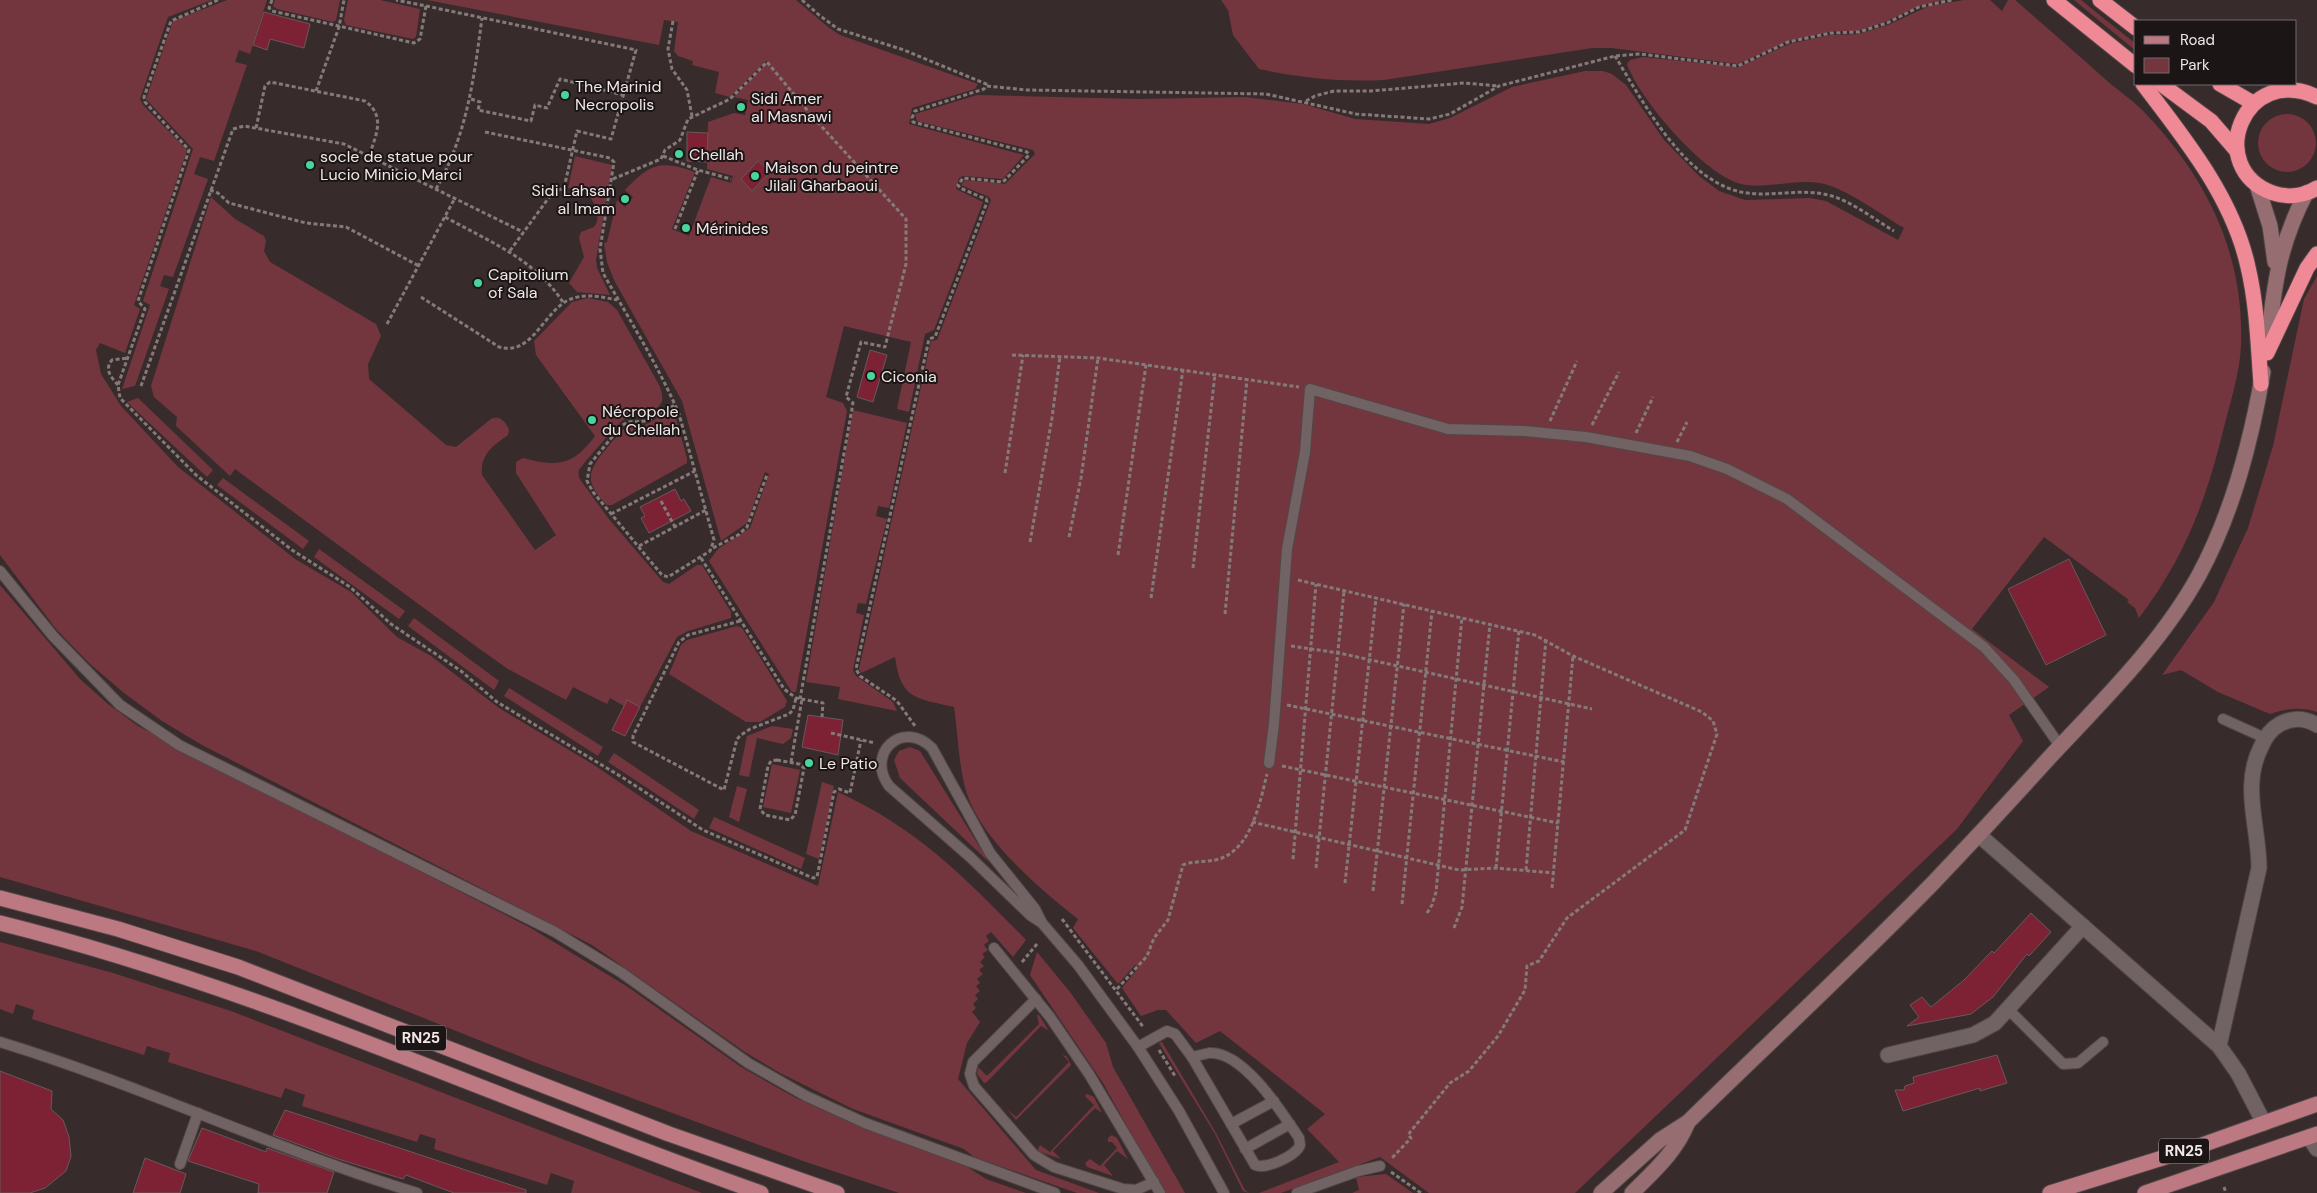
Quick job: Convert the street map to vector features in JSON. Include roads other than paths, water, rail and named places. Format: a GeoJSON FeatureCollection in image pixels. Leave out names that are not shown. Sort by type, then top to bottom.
{"type":"FeatureCollection","features":[{"type":"Feature","properties":{"kind":"highway"},"geometry":{"type":"LineString","coordinates":[[2054,0],[2116,52],[2134,65]]}},
{"type":"Feature","properties":{"kind":"highway"},"geometry":{"type":"LineString","coordinates":[[2100,0],[2134,26]]}},
{"type":"Feature","properties":{"kind":"highway"},"geometry":{"type":"LineString","coordinates":[[2116,52],[2134,74]]}},
{"type":"Feature","properties":{"kind":"highway"},"geometry":{"type":"LineString","coordinates":[[2144,85],[2212,180],[2236,227],[2252,285],[2261,384]]}},
{"type":"Feature","properties":{"kind":"highway"},"geometry":{"type":"LineString","coordinates":[[2162,85],[2211,122],[2237,150]]}},
{"type":"Feature","properties":{"kind":"highway"},"geometry":{"type":"LineString","coordinates":[[2222,85],[2253,103]]}},
{"type":"Feature","properties":{"kind":"highway"},"geometry":{"type":"LineString","coordinates":[[2311,190],[2285,196],[2257,185],[2244,170],[2237,150],[2238,130],[2241,120],[2253,103],[2261,97],[2278,90],[2314,92]]}},
{"type":"Feature","properties":{"kind":"highway"},"geometry":{"type":"LineString","coordinates":[[2266,353],[2303,275],[2317,254]]}},
{"type":"Feature","properties":{"kind":"main road","name":"RN25"},"geometry":{"type":"LineString","coordinates":[[0,898],[118,929],[238,967],[669,1134],[837,1193]]}},
{"type":"Feature","properties":{"kind":"main road","name":"RN25"},"geometry":{"type":"LineString","coordinates":[[0,923],[116,954],[240,994],[761,1193]]}},
{"type":"Feature","properties":{"kind":"main road","name":"RN25"},"geometry":{"type":"LineString","coordinates":[[2050,1193],[2124,1171],[2317,1104]]}},
{"type":"Feature","properties":{"kind":"main road","name":"RN25"},"geometry":{"type":"LineString","coordinates":[[2144,1193],[2314,1140]]}},
{"type":"Feature","properties":{"kind":"street"},"geometry":{"type":"LineString","coordinates":[[2257,185],[2270,226],[2276,271]]}},
{"type":"Feature","properties":{"kind":"street"},"geometry":{"type":"LineString","coordinates":[[1601,1193],[1660,1140],[1688,1122],[1895,921],[1979,835],[2164,630],[2199,575],[2229,508],[2247,447],[2261,384],[2276,271],[2288,232],[2311,190]]}},
{"type":"Feature","properties":{"kind":"street"},"geometry":{"type":"LineString","coordinates":[[2218,1046],[2256,885],[2259,852],[2250,778],[2256,755],[2265,738],[2276,727],[2289,720],[2303,719],[2317,725]]}},
{"type":"Feature","properties":{"kind":"street"},"geometry":{"type":"LineString","coordinates":[[1979,835],[2218,1046],[2238,1073],[2264,1123]]}},
{"type":"Feature","properties":{"kind":"street"},"geometry":{"type":"LineString","coordinates":[[1888,1055],[1973,1036],[1995,1024],[2083,926]]}},
{"type":"Feature","properties":{"kind":"street"},"geometry":{"type":"LineString","coordinates":[[1632,1193],[1677,1146],[1688,1122]]}},
{"type":"Feature","properties":{"kind":"lane"},"geometry":{"type":"LineString","coordinates":[[1269,764],[1276,703],[1287,549],[1306,446],[1310,389],[1448,429],[1544,433],[1586,437],[1672,452],[1714,463],[1780,495],[1972,638],[2005,668],[2060,746]]}},
{"type":"Feature","properties":{"kind":"lane"},"geometry":{"type":"LineString","coordinates":[[0,571],[53,636],[120,705],[179,746],[555,932],[622,973],[748,1063],[806,1096],[865,1123],[1055,1193]]}},
{"type":"Feature","properties":{"kind":"lane"},"geometry":{"type":"LineString","coordinates":[[2223,719],[2265,738]]}},
{"type":"Feature","properties":{"kind":"lane"},"geometry":{"type":"LineString","coordinates":[[1042,923],[1030,915],[957,845],[889,786],[881,771],[883,754],[888,746],[902,737],[918,738],[932,748],[990,853],[1035,909],[1042,923],[1078,965],[1138,1047],[1179,1111],[1224,1193]]}},
{"type":"Feature","properties":{"kind":"lane"},"geometry":{"type":"LineString","coordinates":[[994,948],[1036,999],[1089,1074],[1160,1193]]}},
{"type":"Feature","properties":{"kind":"lane"},"geometry":{"type":"LineString","coordinates":[[1036,999],[973,1062],[970,1074],[974,1086],[1022,1142],[1044,1162],[1123,1190],[1136,1190],[1154,1182]]}},
{"type":"Feature","properties":{"kind":"lane"},"geometry":{"type":"LineString","coordinates":[[2009,1010],[2063,1064],[2078,1063],[2103,1042]]}},
{"type":"Feature","properties":{"kind":"lane"},"geometry":{"type":"LineString","coordinates":[[1138,1047],[1167,1030],[1175,1034],[1192,1058],[1255,1165],[1262,1167],[1297,1151],[1300,1142],[1290,1124],[1274,1101],[1250,1075],[1222,1054],[1210,1053],[1192,1058]]}},
{"type":"Feature","properties":{"kind":"lane"},"geometry":{"type":"LineString","coordinates":[[0,1042],[198,1113],[362,1176],[417,1193]]}},
{"type":"Feature","properties":{"kind":"lane"},"geometry":{"type":"LineString","coordinates":[[1231,1124],[1274,1101]]}},
{"type":"Feature","properties":{"kind":"lane"},"geometry":{"type":"LineString","coordinates":[[180,1164],[198,1113]]}},
{"type":"Feature","properties":{"kind":"lane"},"geometry":{"type":"LineString","coordinates":[[1245,1149],[1290,1124]]}},
{"type":"Feature","properties":{"kind":"lane"},"geometry":{"type":"LineString","coordinates":[[1297,1193],[1358,1171],[1381,1166]]}},
{"type":"Feature","properties":{"kind":"place","name":"The Marinid Necropolis"},"geometry":{"type":"Point","coordinates":[565,95]}},
{"type":"Feature","properties":{"kind":"place","name":"Sidi Amer al Masnawi"},"geometry":{"type":"Point","coordinates":[741,107]}},
{"type":"Feature","properties":{"kind":"place","name":"Chellah"},"geometry":{"type":"Point","coordinates":[679,154]}},
{"type":"Feature","properties":{"kind":"place","name":"socle de statue pour Lucio Minicio Marci"},"geometry":{"type":"Point","coordinates":[310,165]}},
{"type":"Feature","properties":{"kind":"place","name":"Maison du peintre Jilali Gharbaoui"},"geometry":{"type":"Point","coordinates":[755,176]}},
{"type":"Feature","properties":{"kind":"place","name":"Sidi Lahsan al Imam"},"geometry":{"type":"Point","coordinates":[625,199]}},
{"type":"Feature","properties":{"kind":"place","name":"Mérinides"},"geometry":{"type":"Point","coordinates":[686,228]}},
{"type":"Feature","properties":{"kind":"place","name":"Capitolium of Sala"},"geometry":{"type":"Point","coordinates":[478,283]}},
{"type":"Feature","properties":{"kind":"place","name":"Ciconia"},"geometry":{"type":"Point","coordinates":[871,376]}},
{"type":"Feature","properties":{"kind":"place","name":"Nécropole du Chellah"},"geometry":{"type":"Point","coordinates":[592,420]}},
{"type":"Feature","properties":{"kind":"place","name":"Le Patio"},"geometry":{"type":"Point","coordinates":[809,763]}}]}
